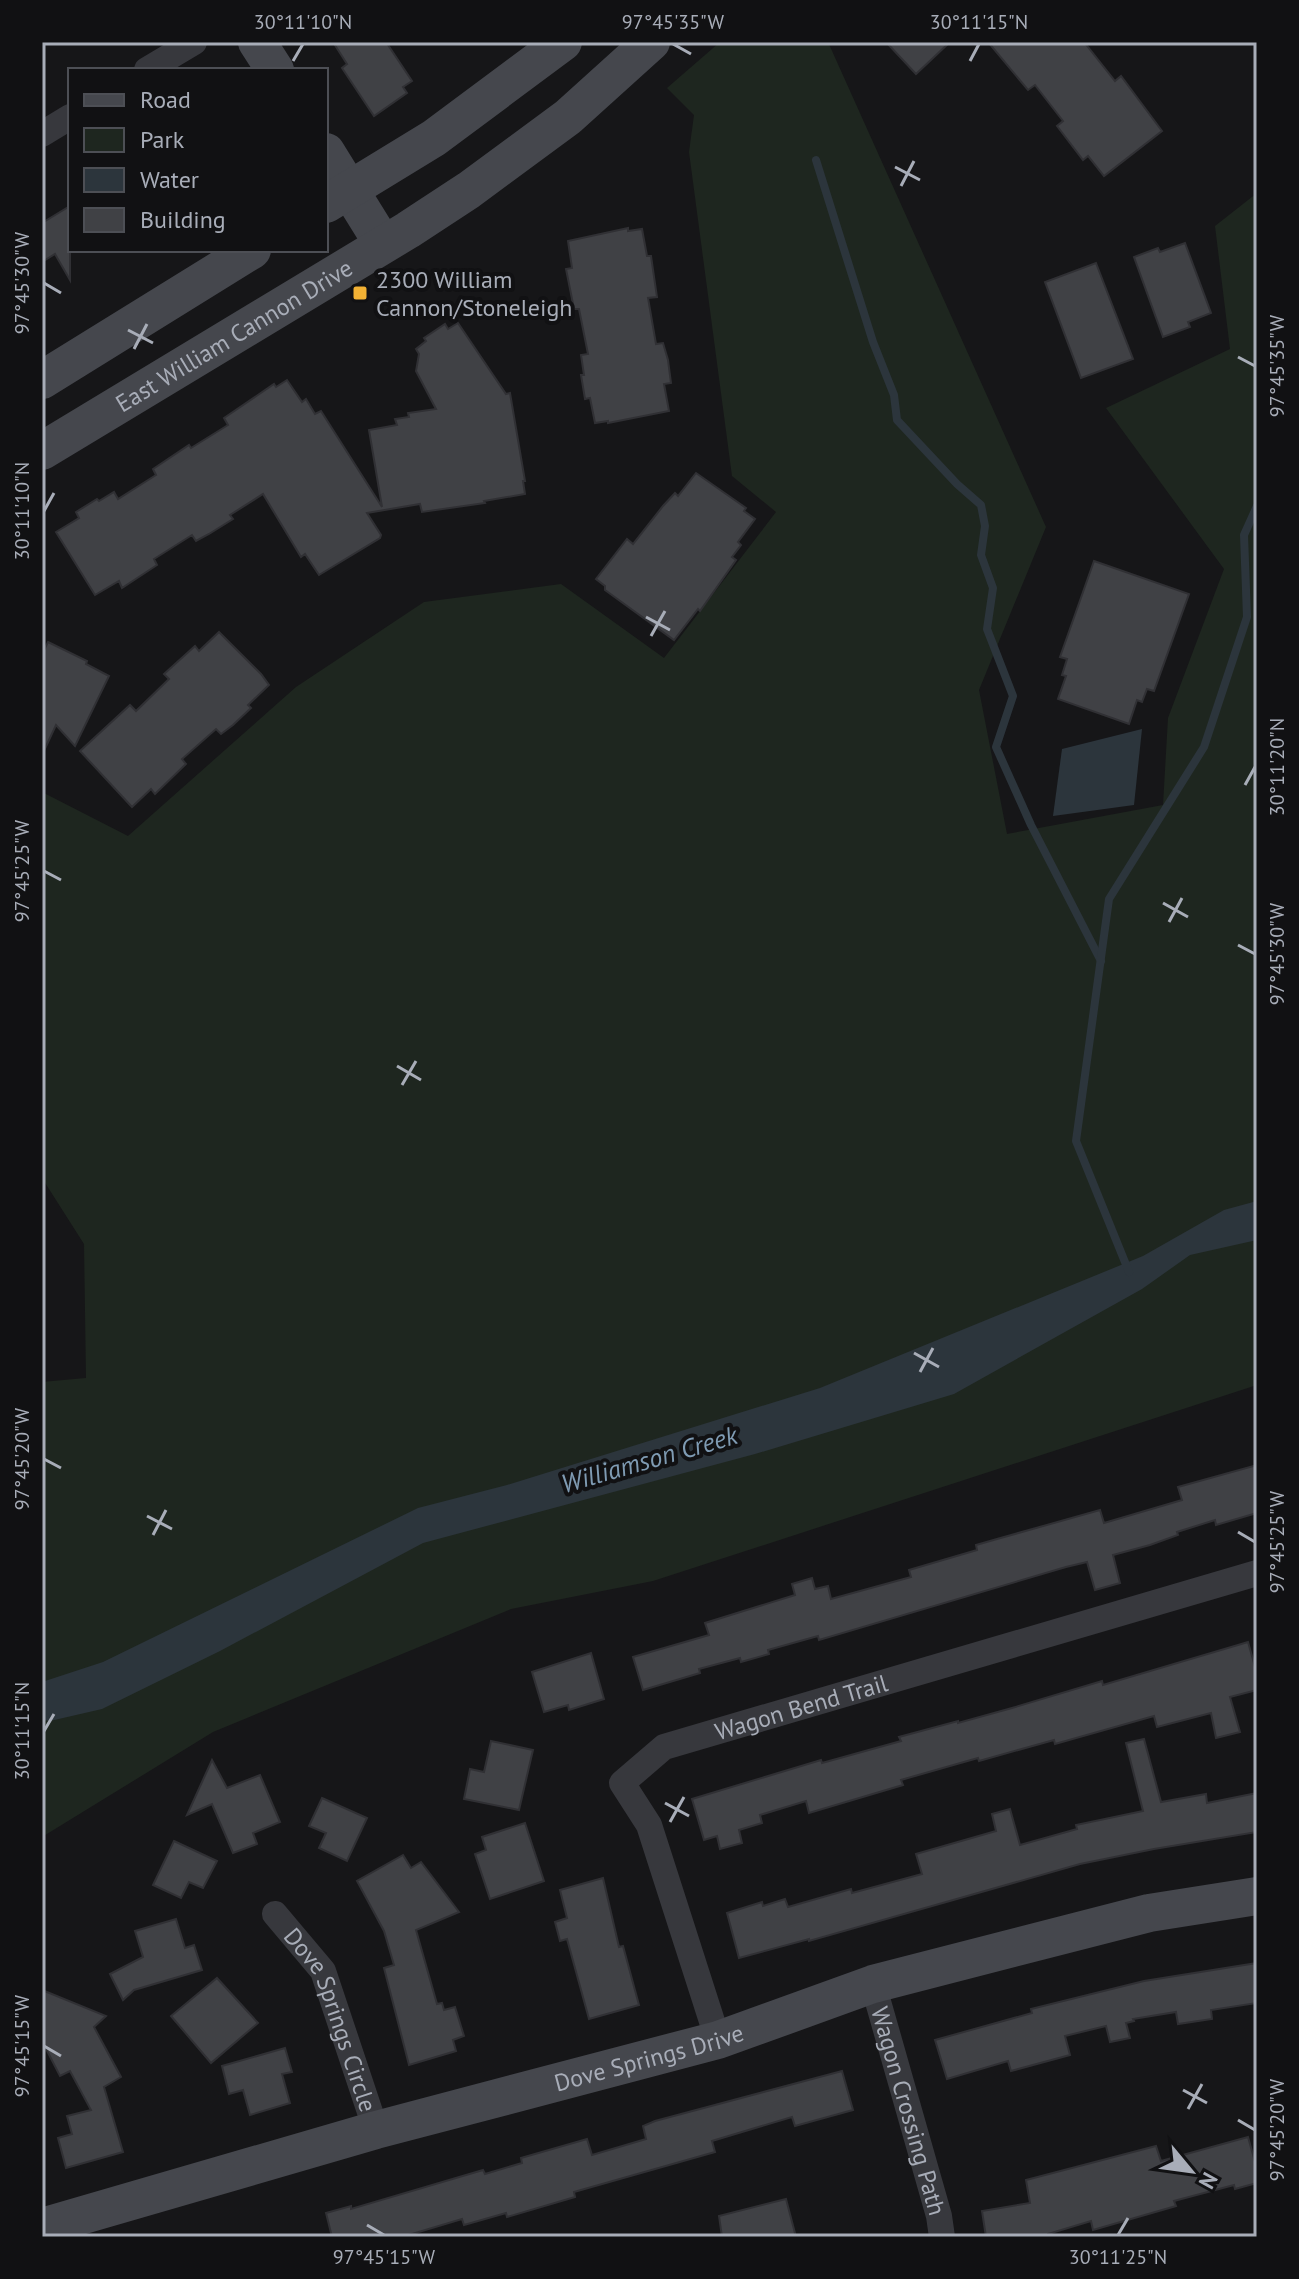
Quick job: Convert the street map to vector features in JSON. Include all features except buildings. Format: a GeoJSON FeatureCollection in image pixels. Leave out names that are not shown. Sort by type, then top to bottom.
{"type":"FeatureCollection","features":[{"type":"Feature","properties":{"kind":"street"},"geometry":{"type":"LineString","coordinates":[[150,68],[194,42]]}},
{"type":"Feature","properties":{"kind":"street"},"geometry":{"type":"LineString","coordinates":[[257,42],[274,68]]}},
{"type":"Feature","properties":{"kind":"street"},"geometry":{"type":"LineString","coordinates":[[338,197],[434,138],[563,42]]}},
{"type":"Feature","properties":{"kind":"street","name":"East William Cannon Drive"},"geometry":{"type":"LineString","coordinates":[[42,451],[469,190],[568,117],[651,42]]}},
{"type":"Feature","properties":{"kind":"street"},"geometry":{"type":"LineString","coordinates":[[42,134],[68,118]]}},
{"type":"Feature","properties":{"kind":"street"},"geometry":{"type":"LineString","coordinates":[[328,160],[338,197],[383,244]]}},
{"type":"Feature","properties":{"kind":"street"},"geometry":{"type":"LineString","coordinates":[[42,380],[249,252]]}},
{"type":"Feature","properties":{"kind":"street","name":"Wagon Bend Trail"},"geometry":{"type":"LineString","coordinates":[[718,2040],[649,1825],[622,1783],[664,1747],[1257,1573]]}},
{"type":"Feature","properties":{"kind":"street","name":"Dove Springs Drive"},"geometry":{"type":"LineString","coordinates":[[42,2227],[376,2130],[718,2040],[873,1984],[1149,1913],[1257,1896]]}},
{"type":"Feature","properties":{"kind":"street","name":"Dove Springs Circle"},"geometry":{"type":"LineString","coordinates":[[275,1914],[323,1971],[376,2130]]}},
{"type":"Feature","properties":{"kind":"street","name":"Wagon Crossing Path"},"geometry":{"type":"LineString","coordinates":[[873,1984],[939,2216],[942,2237]]}},
{"type":"Feature","properties":{"kind":"green space"},"geometry":{"type":"Polygon","coordinates":[[[720,42],[828,42],[1046,527],[979,690],[1007,834],[1163,805],[1168,718],[1224,569],[1106,408],[1230,349],[1215,226],[1257,193],[1257,1385],[653,1581],[511,1609],[213,1732],[42,1837],[42,1382],[86,1378],[84,1244],[42,1178],[42,792],[128,836],[296,687],[424,602],[561,584],[664,658],[776,512],[732,476],[689,152],[694,115],[667,88],[720,42]]]}},
{"type":"Feature","properties":{"kind":"water"},"geometry":{"type":"Polygon","coordinates":[[[1142,729],[1134,805],[1053,816],[1062,749],[1142,729]]]}},
{"type":"Feature","properties":{"kind":"water","name":"Williamson Creek"},"geometry":{"type":"Polygon","coordinates":[[[1257,1201],[1257,1240],[1190,1255],[1142,1289],[954,1394],[755,1454],[423,1543],[220,1651],[102,1709],[50,1721],[42,1720],[42,1682],[103,1662],[418,1508],[507,1485],[820,1388],[1143,1256],[1224,1210],[1257,1201]]]}},
{"type":"Feature","properties":{"kind":"waterway"},"geometry":{"type":"LineString","coordinates":[[816,160],[873,342],[894,395],[897,420],[981,505],[985,526],[981,555],[993,588],[987,629],[1013,696],[996,747],[1031,825],[1101,961]]}},
{"type":"Feature","properties":{"kind":"waterway"},"geometry":{"type":"LineString","coordinates":[[1129,1272],[1076,1141],[1109,899],[1204,747],[1247,617],[1244,535],[1257,506]]}},
{"type":"Feature","properties":{"kind":"place","name":"2300 William Cannon/Stoneleigh"},"geometry":{"type":"Point","coordinates":[360,293]}}]}
